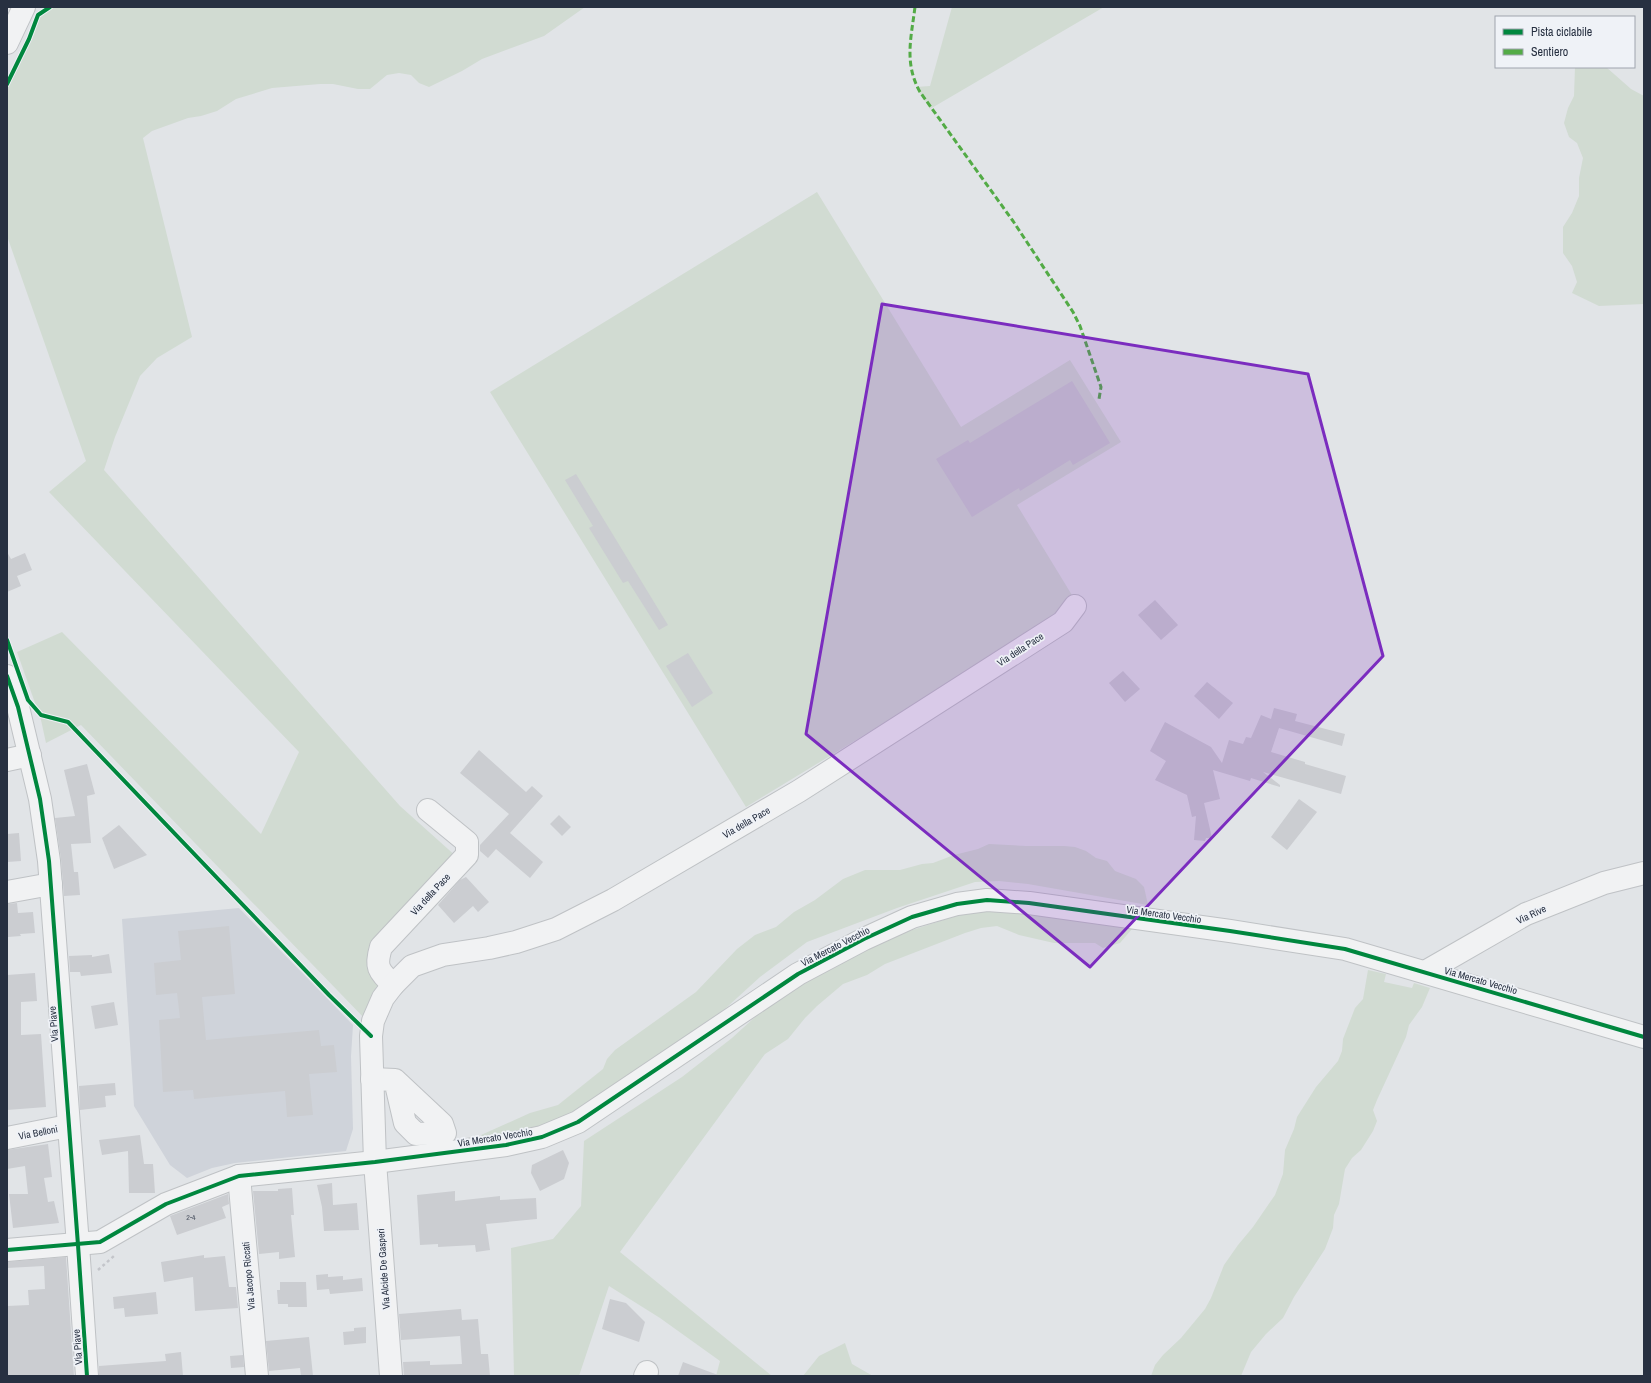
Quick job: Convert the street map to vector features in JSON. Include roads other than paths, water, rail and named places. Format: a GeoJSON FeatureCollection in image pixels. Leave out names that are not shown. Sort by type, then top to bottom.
{"type":"FeatureCollection","features":[{"type":"Feature","properties":{"kind":"street"},"geometry":{"type":"LineString","coordinates":[[7,42],[24,7]]}},
{"type":"Feature","properties":{"kind":"street","name":"Via della Pace"},"geometry":{"type":"LineString","coordinates":[[375,1162],[371,1036],[373,1021],[383,998],[393,985],[412,966],[443,955],[516,942],[556,929],[614,900],[799,791],[1063,622],[1075,606]]}},
{"type":"Feature","properties":{"kind":"street","name":"Via Piave"},"geometry":{"type":"LineString","coordinates":[[7,676],[18,707],[40,799],[51,884],[87,1376]]}},
{"type":"Feature","properties":{"kind":"street"},"geometry":{"type":"LineString","coordinates":[[7,760],[30,754]]}},
{"type":"Feature","properties":{"kind":"street","name":"Via della Pace"},"geometry":{"type":"LineString","coordinates":[[393,985],[381,974],[377,960],[381,947],[467,855],[467,842],[428,810]]}},
{"type":"Feature","properties":{"kind":"street","name":"Via Rive"},"geometry":{"type":"LineString","coordinates":[[1425,972],[1526,914],[1604,883],[1644,873]]}},
{"type":"Feature","properties":{"kind":"street"},"geometry":{"type":"LineString","coordinates":[[7,892],[51,884]]}},
{"type":"Feature","properties":{"kind":"street","name":"Via Mercato Vecchio"},"geometry":{"type":"LineString","coordinates":[[7,1250],[100,1242],[166,1204],[239,1176],[375,1162],[506,1145],[542,1138],[578,1122],[798,974],[864,939],[912,917],[957,904],[987,900],[1029,903],[1230,931],[1345,949],[1644,1036]]}},
{"type":"Feature","properties":{"kind":"street"},"geometry":{"type":"LineString","coordinates":[[372,1079],[395,1080]]}},
{"type":"Feature","properties":{"kind":"street","name":"Via Belloni"},"geometry":{"type":"LineString","coordinates":[[7,1138],[68,1126]]}},
{"type":"Feature","properties":{"kind":"street","name":"Via Alcide De Gasperi"},"geometry":{"type":"LineString","coordinates":[[375,1162],[391,1376]]}},
{"type":"Feature","properties":{"kind":"street","name":"Via Jacopo Riccati"},"geometry":{"type":"LineString","coordinates":[[239,1176],[257,1376]]}}]}
